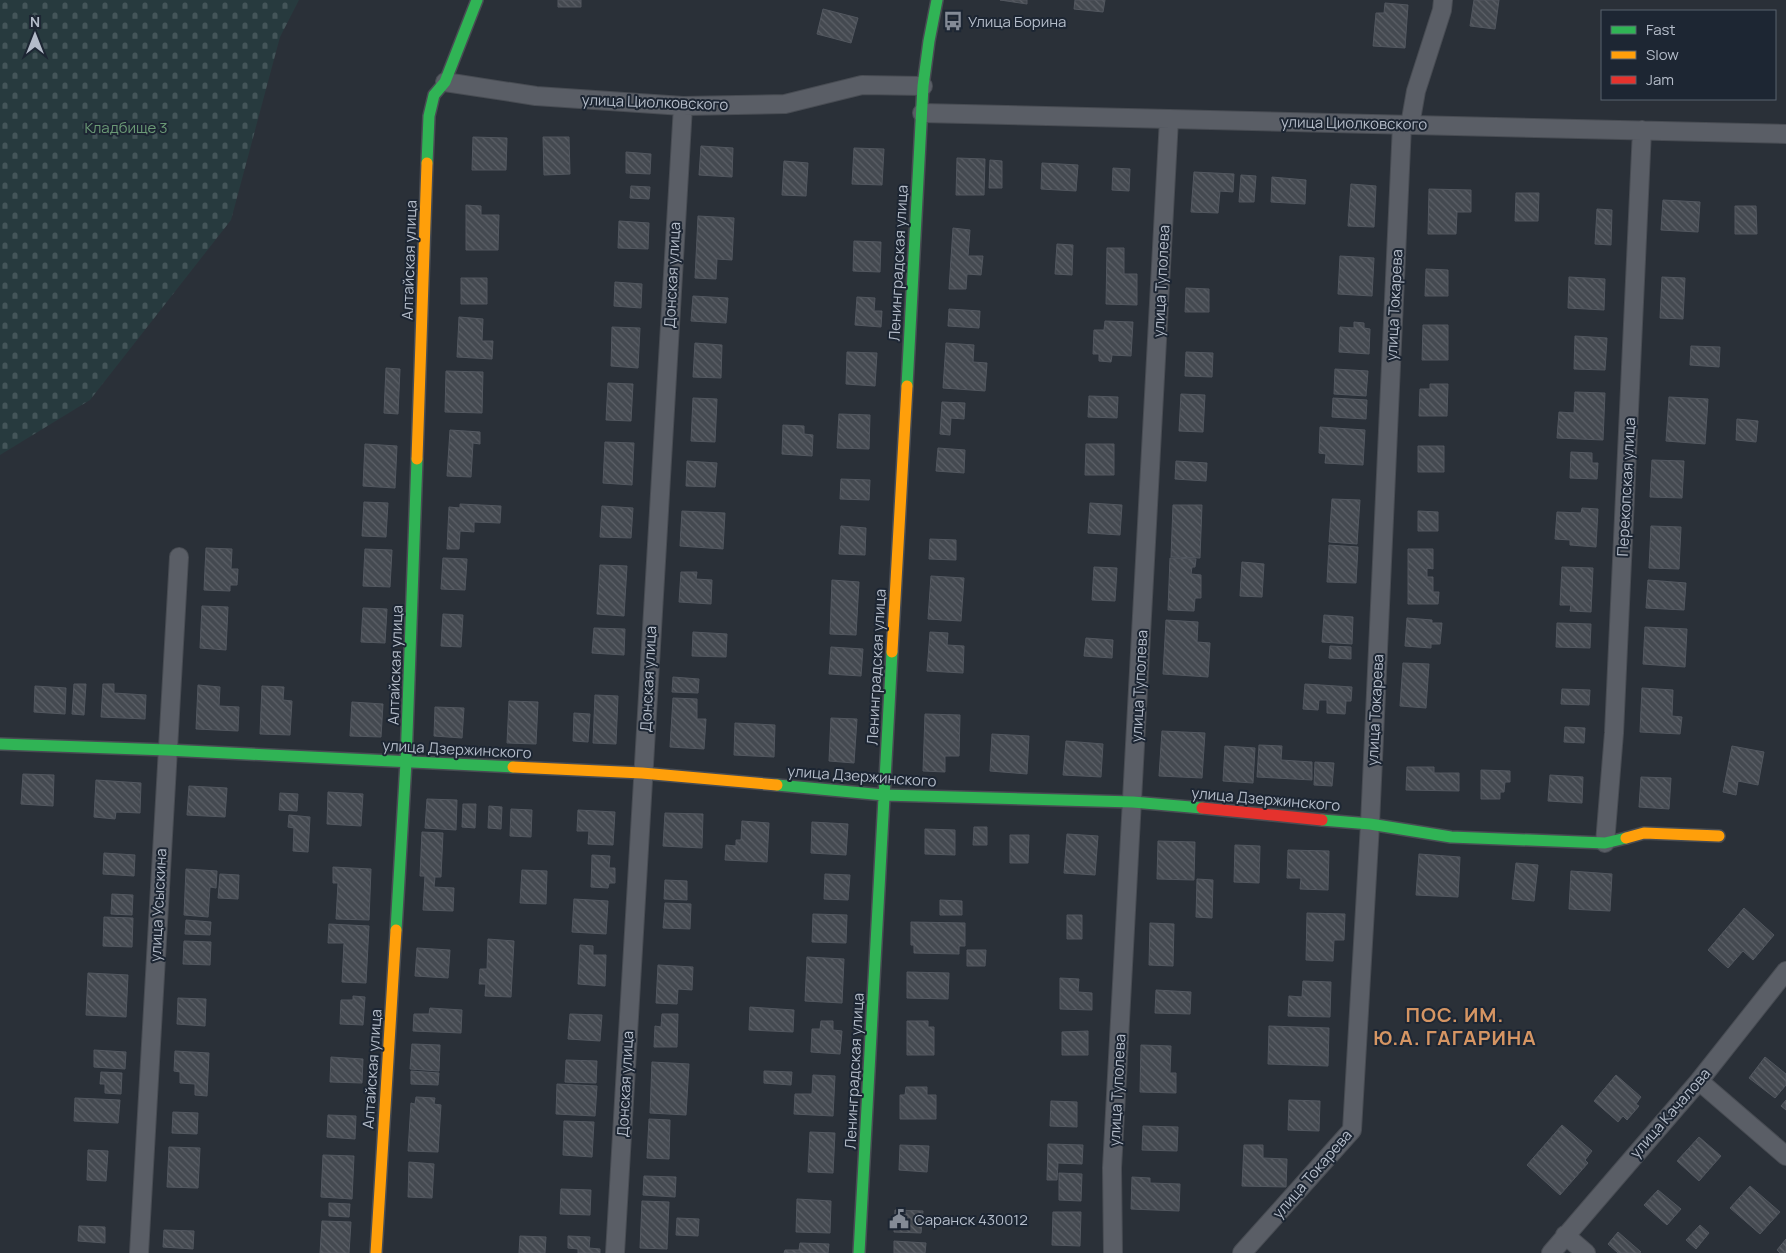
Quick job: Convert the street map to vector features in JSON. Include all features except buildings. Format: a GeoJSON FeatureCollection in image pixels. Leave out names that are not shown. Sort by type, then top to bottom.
{"type":"FeatureCollection","features":[{"type":"Feature","properties":{"kind":"street","name":"Алтайская улица"},"geometry":{"type":"LineString","coordinates":[[376,1253],[406,762],[429,116],[434,95],[445,82],[477,0]]}},
{"type":"Feature","properties":{"kind":"street"},"geometry":{"type":"LineString","coordinates":[[922,113],[923,86],[937,0]]}},
{"type":"Feature","properties":{"kind":"street","name":"улица Токарева"},"geometry":{"type":"LineString","coordinates":[[1242,1253],[1352,1130],[1370,824],[1406,125],[1442,10],[1443,0]]}},
{"type":"Feature","properties":{"kind":"street","name":"улица Циолковского"},"geometry":{"type":"LineString","coordinates":[[445,82],[536,96],[683,106],[786,104],[862,85],[901,84],[923,86]]}},
{"type":"Feature","properties":{"kind":"street","name":"Донская улица"},"geometry":{"type":"LineString","coordinates":[[615,1253],[683,106]]}},
{"type":"Feature","properties":{"kind":"street","name":"улица Циолковского"},"geometry":{"type":"LineString","coordinates":[[922,113],[1786,134]]}},
{"type":"Feature","properties":{"kind":"street","name":"Ленинградская улица"},"geometry":{"type":"LineString","coordinates":[[859,1253],[922,113]]}},
{"type":"Feature","properties":{"kind":"street","name":"улица Туполева"},"geometry":{"type":"LineString","coordinates":[[1113,1253],[1112,1168],[1170,119]]}},
{"type":"Feature","properties":{"kind":"street","name":"Перекопская улица"},"geometry":{"type":"LineString","coordinates":[[1605,843],[1614,733],[1642,130]]}},
{"type":"Feature","properties":{"kind":"street","name":"улица Усыскина"},"geometry":{"type":"LineString","coordinates":[[139,1253],[179,557]]}},
{"type":"Feature","properties":{"kind":"street","name":"улица Дзержинского"},"geometry":{"type":"LineString","coordinates":[[0,744],[167,750],[642,773],[884,795],[1133,802],[1370,824],[1450,837],[1605,843],[1644,833],[1719,836]]}},
{"type":"Feature","properties":{"kind":"street","name":"улица Качалова"},"geometry":{"type":"LineString","coordinates":[[1551,1253],[1699,1081],[1786,971]]}},
{"type":"Feature","properties":{"kind":"street"},"geometry":{"type":"LineString","coordinates":[[1699,1081],[1786,1156]]}},
{"type":"Feature","properties":{"kind":"street"},"geometry":{"type":"LineString","coordinates":[[1565,1235],[1586,1253]]}},
{"type":"Feature","properties":{"kind":"green space","name":"Кладбище 3"},"geometry":{"type":"Polygon","coordinates":[[[0,0],[299,0],[280,37],[231,220],[90,400],[0,455],[0,0]]]}},
{"type":"Feature","properties":{"kind":"traffic: fast"},"geometry":{"type":"LineString","coordinates":[[427,163],[429,116],[434,95],[445,82],[477,0]]}},
{"type":"Feature","properties":{"kind":"traffic: fast"},"geometry":{"type":"LineString","coordinates":[[907,386],[923,86],[937,0]]}},
{"type":"Feature","properties":{"kind":"traffic: fast"},"geometry":{"type":"LineString","coordinates":[[396,930],[406,762],[417,459]]}},
{"type":"Feature","properties":{"kind":"traffic: fast"},"geometry":{"type":"LineString","coordinates":[[859,1253],[892,652]]}},
{"type":"Feature","properties":{"kind":"traffic: fast"},"geometry":{"type":"LineString","coordinates":[[0,744],[513,767]]}},
{"type":"Feature","properties":{"kind":"traffic: fast"},"geometry":{"type":"LineString","coordinates":[[777,785],[884,795],[1133,802],[1202,808]]}},
{"type":"Feature","properties":{"kind":"traffic: fast"},"geometry":{"type":"LineString","coordinates":[[1322,820],[1370,824],[1451,837],[1605,843],[1626,838]]}},
{"type":"Feature","properties":{"kind":"traffic: slow"},"geometry":{"type":"LineString","coordinates":[[417,459],[427,163]]}},
{"type":"Feature","properties":{"kind":"traffic: slow"},"geometry":{"type":"LineString","coordinates":[[892,652],[907,386]]}},
{"type":"Feature","properties":{"kind":"traffic: slow"},"geometry":{"type":"LineString","coordinates":[[513,767],[642,773],[777,785]]}},
{"type":"Feature","properties":{"kind":"traffic: slow"},"geometry":{"type":"LineString","coordinates":[[1626,838],[1644,833],[1719,836]]}},
{"type":"Feature","properties":{"kind":"traffic: slow"},"geometry":{"type":"LineString","coordinates":[[376,1253],[396,930]]}},
{"type":"Feature","properties":{"kind":"traffic: jam"},"geometry":{"type":"LineString","coordinates":[[1202,808],[1322,820]]}},
{"type":"Feature","properties":{"kind":"place","name":"Улица Борина"},"geometry":{"type":"Point","coordinates":[953,21]}},
{"type":"Feature","properties":{"kind":"place","name":"Саранск 430012"},"geometry":{"type":"Point","coordinates":[899,1219]}},
{"type":"Feature","properties":{"kind":"district","name":"ПОС. ИМ. Ю.А. ГАГАРИНА"},"geometry":{"type":"Point","coordinates":[1455,1026]}}]}
